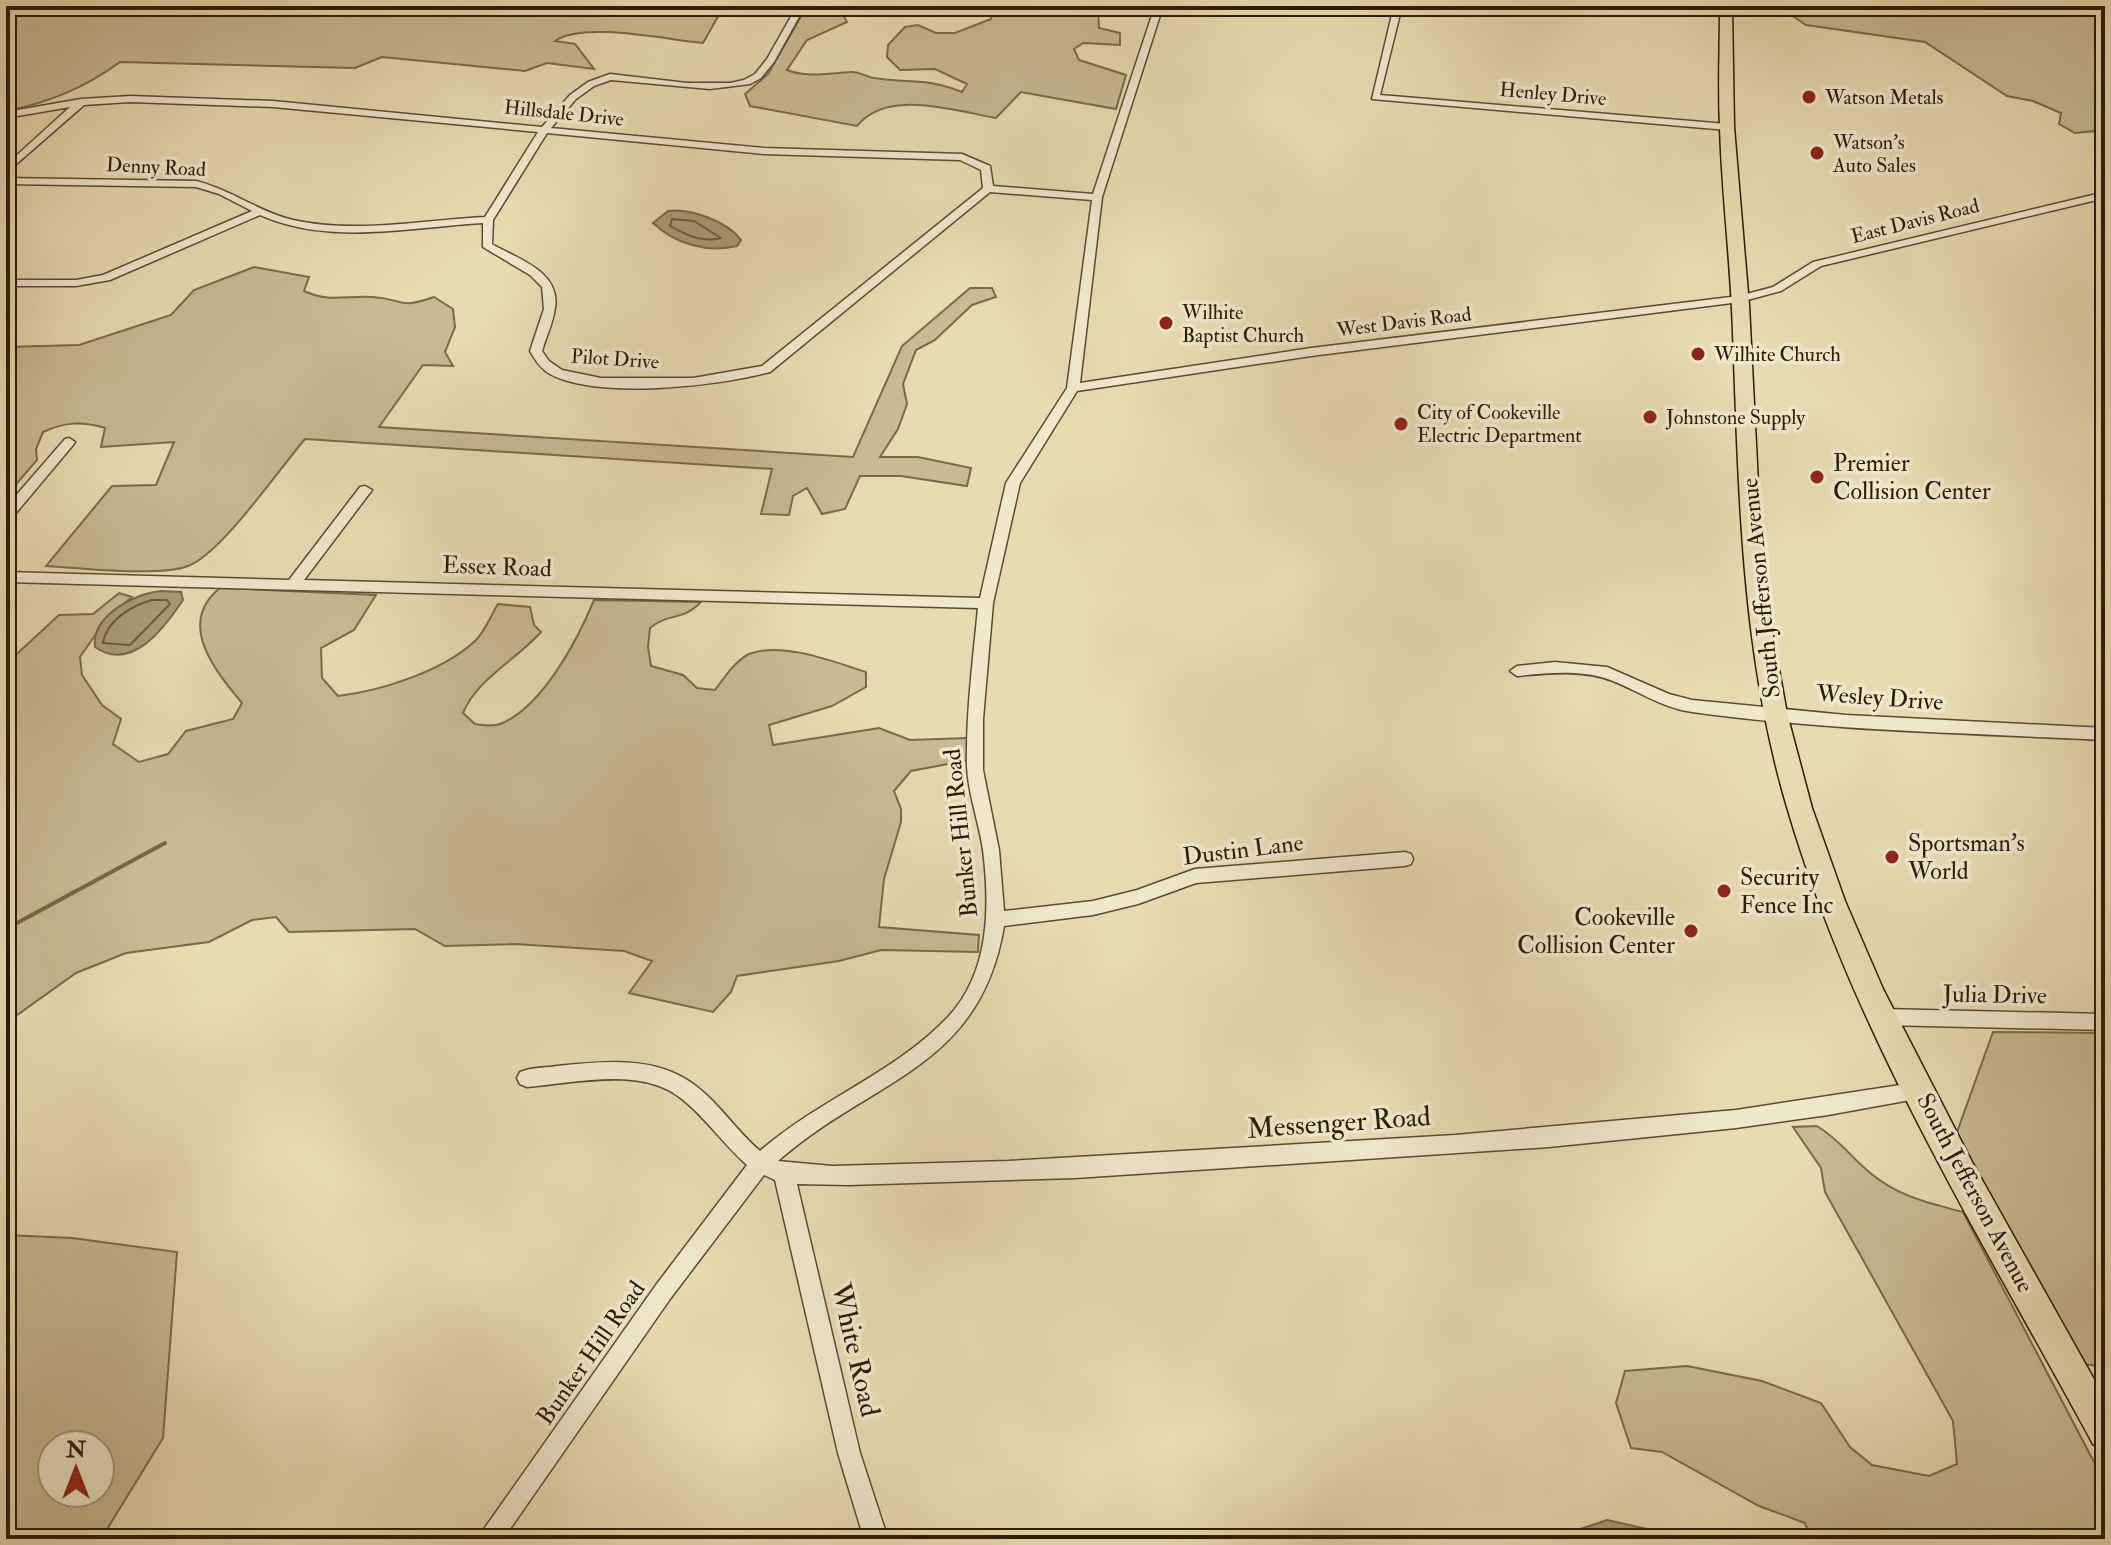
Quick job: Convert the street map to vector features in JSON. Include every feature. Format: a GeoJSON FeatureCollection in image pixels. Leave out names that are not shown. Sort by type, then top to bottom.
{"type":"FeatureCollection","features":[{"type":"Feature","properties":{"kind":"main road","name":"South Jefferson Avenue"},"geometry":{"type":"LineString","coordinates":[[1726,6],[1727,127],[1740,299],[1751,545],[1775,715],[1831,896],[1883,1017],[2105,1432]]}},
{"type":"Feature","properties":{"kind":"street"},"geometry":{"type":"LineString","coordinates":[[488,220],[545,129],[586,84],[610,77],[711,85],[748,82],[765,67],[801,6]]}},
{"type":"Feature","properties":{"kind":"street","name":"Bunker Hill Road"},"geometry":{"type":"LineString","coordinates":[[489,1539],[663,1292],[760,1164],[792,1136],[922,1054],[957,1020],[981,980],[996,919],[991,850],[975,770],[975,719],[986,603],[1013,483],[1073,388],[1097,197],[1159,6]]}},
{"type":"Feature","properties":{"kind":"street","name":"Henley Drive"},"geometry":{"type":"LineString","coordinates":[[1398,6],[1375,97],[1727,127]]}},
{"type":"Feature","properties":{"kind":"street","name":"Hillsdale Drive"},"geometry":{"type":"LineString","coordinates":[[6,115],[81,102],[130,99],[273,104],[764,151],[962,157],[986,168],[988,189]]}},
{"type":"Feature","properties":{"kind":"street"},"geometry":{"type":"LineString","coordinates":[[6,170],[81,102]]}},
{"type":"Feature","properties":{"kind":"street","name":"Denny Road"},"geometry":{"type":"LineString","coordinates":[[6,181],[196,184],[220,188],[261,211],[309,226],[488,220]]}},
{"type":"Feature","properties":{"kind":"street"},"geometry":{"type":"LineString","coordinates":[[988,189],[1097,197]]}},
{"type":"Feature","properties":{"kind":"street","name":"Pilot Drive"},"geometry":{"type":"LineString","coordinates":[[488,220],[487,245],[546,282],[551,293],[536,351],[547,366],[572,377],[728,380],[766,369],[787,355],[988,189]]}},
{"type":"Feature","properties":{"kind":"street","name":"East Davis Road"},"geometry":{"type":"LineString","coordinates":[[1740,299],[1777,289],[1817,264],[2105,195]]}},
{"type":"Feature","properties":{"kind":"street"},"geometry":{"type":"LineString","coordinates":[[6,283],[76,283],[106,278],[261,211]]}},
{"type":"Feature","properties":{"kind":"street","name":"West Davis Road"},"geometry":{"type":"LineString","coordinates":[[1073,388],[1311,352],[1740,299]]}},
{"type":"Feature","properties":{"kind":"street"},"geometry":{"type":"LineString","coordinates":[[6,516],[69,442]]}},
{"type":"Feature","properties":{"kind":"street"},"geometry":{"type":"LineString","coordinates":[[293,585],[365,490]]}},
{"type":"Feature","properties":{"kind":"street","name":"Essex Road"},"geometry":{"type":"LineString","coordinates":[[6,577],[986,603]]}},
{"type":"Feature","properties":{"kind":"street","name":"Wesley Drive"},"geometry":{"type":"LineString","coordinates":[[1517,671],[1554,667],[1585,669],[1619,677],[1644,692],[1687,706],[1775,715],[2105,734]]}},
{"type":"Feature","properties":{"kind":"street","name":"Dustin Lane"},"geometry":{"type":"LineString","coordinates":[[996,919],[1093,908],[1138,897],[1195,876],[1405,859]]}},
{"type":"Feature","properties":{"kind":"street","name":"Julia Drive"},"geometry":{"type":"LineString","coordinates":[[1883,1017],[2105,1022]]}},
{"type":"Feature","properties":{"kind":"street"},"geometry":{"type":"LineString","coordinates":[[527,1078],[651,1074],[675,1083],[698,1099],[760,1164]]}},
{"type":"Feature","properties":{"kind":"street","name":"Messenger Road"},"geometry":{"type":"LineString","coordinates":[[760,1164],[784,1173],[1032,1172],[1422,1146],[1810,1111],[1920,1091]]}},
{"type":"Feature","properties":{"kind":"street","name":"White Road"},"geometry":{"type":"LineString","coordinates":[[784,1173],[849,1453],[876,1539]]}},
{"type":"Feature","properties":{"kind":"shaded area"},"geometry":{"type":"Polygon","coordinates":[[[6,6],[724,6],[703,43],[605,32],[568,35],[555,41],[575,44],[594,69],[547,63],[525,71],[382,57],[355,68],[120,62],[66,93],[6,111],[6,6]]]}},
{"type":"Feature","properties":{"kind":"shaded area"},"geometry":{"type":"Polygon","coordinates":[[[807,6],[838,6],[847,22],[807,40],[787,70],[802,74],[853,72],[887,80],[938,84],[962,92],[967,84],[935,69],[900,70],[887,57],[888,45],[905,27],[918,25],[936,33],[955,33],[991,19],[991,12],[1019,6],[1039,14],[1048,13],[1045,6],[1098,6],[1099,28],[1120,33],[1120,45],[1083,43],[1074,49],[1079,60],[1126,75],[1116,109],[1021,92],[996,118],[942,107],[903,105],[870,114],[857,126],[750,106],[745,94],[768,74],[807,6]]]}},
{"type":"Feature","properties":{"kind":"shaded area"},"geometry":{"type":"Polygon","coordinates":[[[1778,6],[2069,6],[2105,10],[2105,130],[2075,133],[2059,124],[2061,113],[2033,101],[2007,96],[1925,42],[1806,25],[1778,6]]]}},
{"type":"Feature","properties":{"kind":"shaded area"},"geometry":{"type":"Polygon","coordinates":[[[254,267],[309,277],[304,291],[322,297],[373,297],[407,303],[434,297],[453,309],[455,327],[445,352],[453,366],[423,365],[379,427],[853,457],[902,346],[970,288],[992,288],[996,297],[972,305],[935,340],[916,350],[903,384],[907,404],[898,429],[880,457],[918,457],[971,468],[967,486],[901,476],[860,476],[845,509],[822,514],[807,488],[793,496],[789,515],[761,514],[772,469],[305,439],[233,528],[217,545],[188,566],[139,571],[46,566],[112,486],[156,485],[174,442],[101,447],[105,428],[89,424],[59,426],[43,432],[36,449],[37,460],[12,489],[6,487],[6,347],[79,345],[171,315],[194,290],[254,267]]]}},
{"type":"Feature","properties":{"kind":"shaded area"},"geometry":{"type":"Polygon","coordinates":[[[220,588],[376,595],[354,630],[321,648],[322,678],[338,696],[373,690],[411,678],[446,662],[479,637],[498,604],[530,607],[534,625],[541,632],[487,680],[463,713],[475,724],[481,725],[500,724],[515,716],[544,688],[568,652],[594,600],[701,602],[687,613],[650,628],[648,647],[651,666],[683,675],[697,688],[715,690],[739,661],[749,654],[762,651],[808,654],[866,672],[866,687],[832,706],[769,725],[773,745],[879,728],[910,740],[967,738],[969,760],[911,771],[894,791],[901,809],[901,822],[884,879],[879,927],[979,935],[978,952],[881,950],[839,961],[737,976],[731,992],[713,1012],[629,993],[652,961],[624,951],[515,944],[445,946],[415,929],[289,932],[276,917],[252,920],[209,942],[126,953],[76,973],[6,1023],[6,664],[59,615],[93,614],[119,593],[132,597],[107,618],[80,657],[82,675],[102,705],[121,719],[113,744],[139,762],[168,754],[186,731],[233,719],[242,703],[204,647],[201,616],[207,602],[220,588]]]}},
{"type":"Feature","properties":{"kind":"shaded area"},"geometry":{"type":"Polygon","coordinates":[[[1993,1032],[2105,1033],[2105,1367],[2077,1363],[1956,1135],[1993,1032]]]}},
{"type":"Feature","properties":{"kind":"shaded area"},"geometry":{"type":"Polygon","coordinates":[[[1817,1126],[1869,1172],[1891,1187],[1925,1202],[1963,1212],[2095,1464],[2105,1489],[2105,1539],[1811,1539],[1805,1523],[1759,1506],[1662,1452],[1631,1448],[1616,1403],[1625,1371],[1687,1366],[1762,1381],[1821,1403],[1850,1447],[1872,1465],[1929,1476],[1957,1464],[1953,1421],[1825,1192],[1821,1168],[1793,1127],[1817,1126]]]}},
{"type":"Feature","properties":{"kind":"shaded area"},"geometry":{"type":"Polygon","coordinates":[[[6,1235],[72,1238],[177,1252],[163,1438],[101,1539],[6,1539],[6,1235]]]}},
{"type":"Feature","properties":{"kind":"water"},"geometry":{"type":"Polygon","coordinates":[[[668,211],[708,217],[727,227],[741,240],[737,246],[726,248],[703,247],[681,241],[653,223],[668,211]]]}},
{"type":"Feature","properties":{"kind":"water"},"geometry":{"type":"Polygon","coordinates":[[[161,591],[181,592],[183,600],[157,634],[134,651],[122,654],[109,654],[95,647],[100,625],[107,616],[128,601],[161,591]]]}},
{"type":"Feature","properties":{"kind":"water"},"geometry":{"type":"Polygon","coordinates":[[[1607,1520],[1689,1539],[1569,1539],[1577,1530],[1607,1520]]]}},
{"type":"Feature","properties":{"kind":"waterway"},"geometry":{"type":"LineString","coordinates":[[6,929],[165,843]]}},
{"type":"Feature","properties":{"kind":"place","name":"Watson Metals"},"geometry":{"type":"Point","coordinates":[1809,97]}},
{"type":"Feature","properties":{"kind":"place","name":"Watson's Auto Sales"},"geometry":{"type":"Point","coordinates":[1817,153]}},
{"type":"Feature","properties":{"kind":"place","name":"Wilhite Baptist Church"},"geometry":{"type":"Point","coordinates":[1166,323]}},
{"type":"Feature","properties":{"kind":"place","name":"Wilhite Church"},"geometry":{"type":"Point","coordinates":[1698,354]}},
{"type":"Feature","properties":{"kind":"place","name":"Johnstone Supply"},"geometry":{"type":"Point","coordinates":[1650,417]}},
{"type":"Feature","properties":{"kind":"place","name":"City of Cookeville Electric Department"},"geometry":{"type":"Point","coordinates":[1401,424]}},
{"type":"Feature","properties":{"kind":"place","name":"Premier Collision Center"},"geometry":{"type":"Point","coordinates":[1817,477]}},
{"type":"Feature","properties":{"kind":"place","name":"Sportsman's World"},"geometry":{"type":"Point","coordinates":[1892,857]}},
{"type":"Feature","properties":{"kind":"place","name":"Security Fence Inc"},"geometry":{"type":"Point","coordinates":[1724,891]}},
{"type":"Feature","properties":{"kind":"place","name":"Cookeville Collision Center"},"geometry":{"type":"Point","coordinates":[1691,931]}}]}
